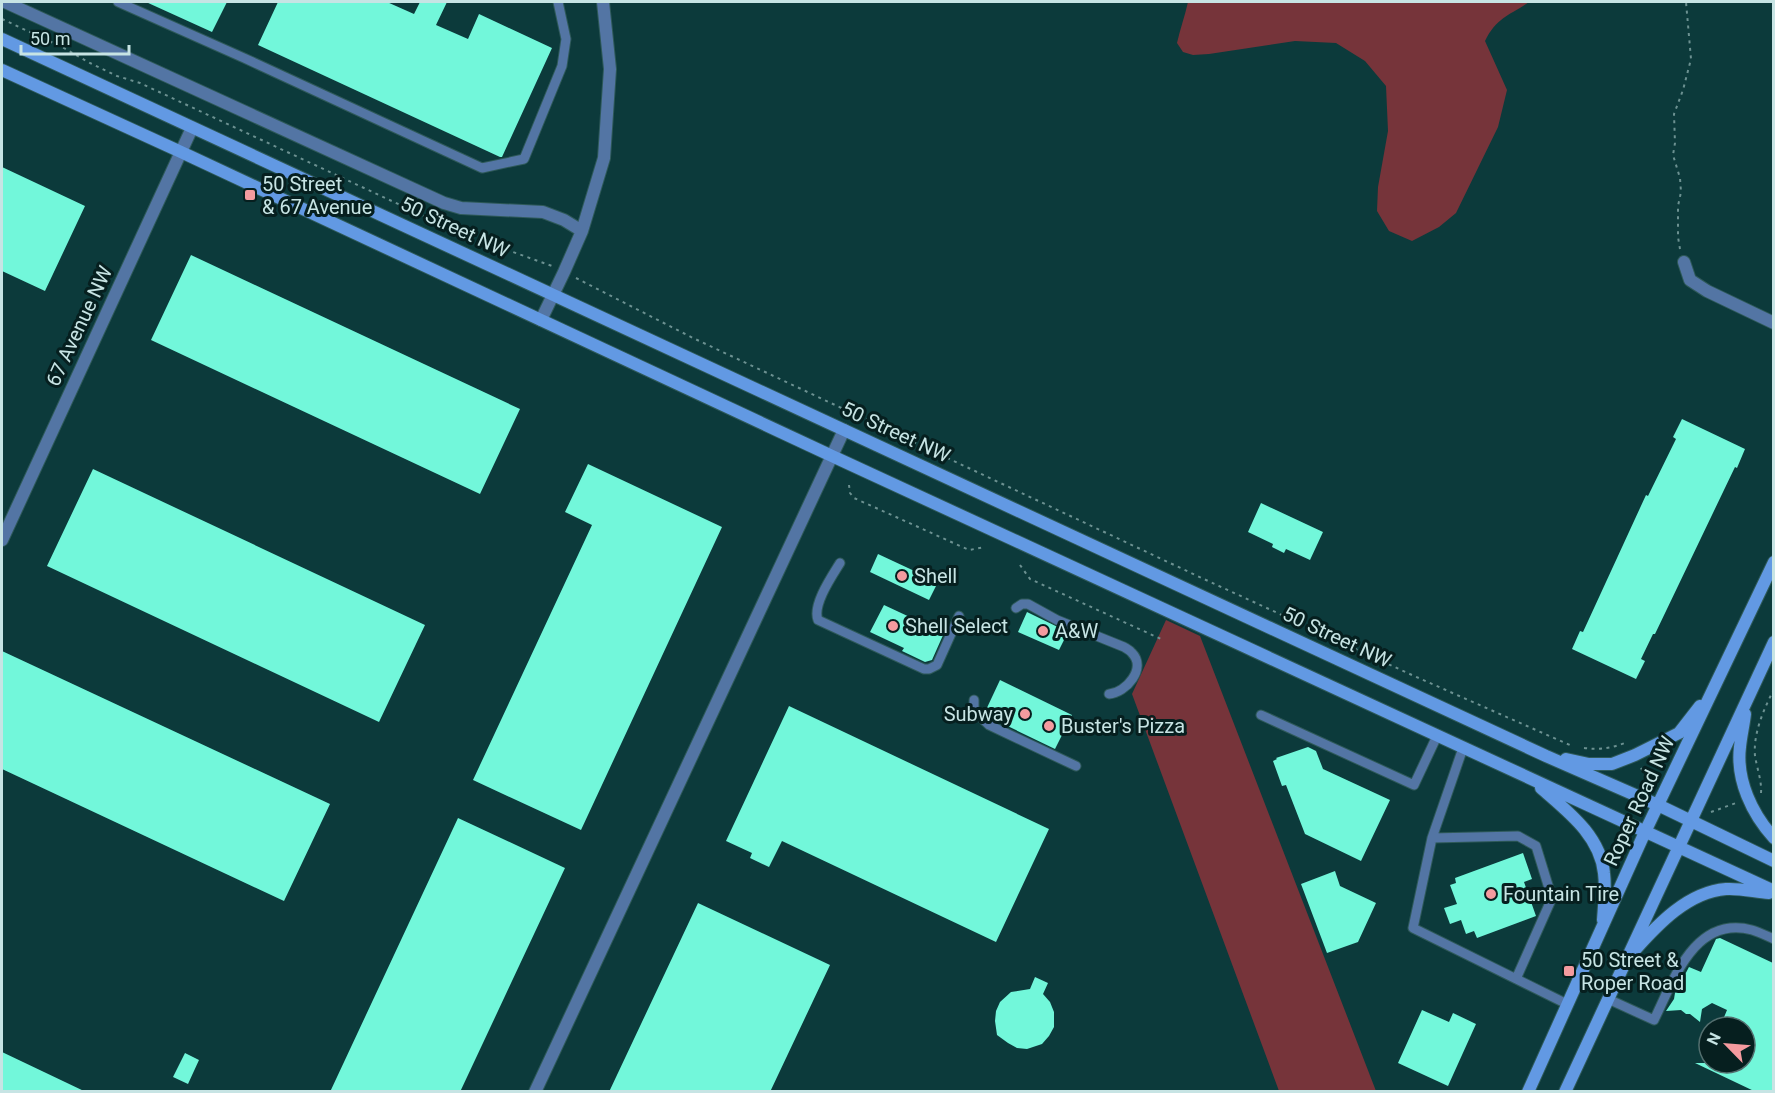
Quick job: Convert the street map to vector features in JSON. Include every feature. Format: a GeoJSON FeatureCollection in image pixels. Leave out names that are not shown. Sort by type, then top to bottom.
{"type":"FeatureCollection","features":[{"type":"Feature","properties":{"kind":"main road","name":"50 Street NW"},"geometry":{"type":"LineString","coordinates":[[2,39],[1546,756],[1658,805],[1773,861]]}},
{"type":"Feature","properties":{"kind":"main road"},"geometry":{"type":"LineString","coordinates":[[2,70],[1773,892]]}},
{"type":"Feature","properties":{"kind":"main road","name":"Roper Road NW"},"geometry":{"type":"LineString","coordinates":[[1528,1092],[1645,832],[1773,562]]}},
{"type":"Feature","properties":{"kind":"main road"},"geometry":{"type":"LineString","coordinates":[[1565,1092],[1773,642]]}},
{"type":"Feature","properties":{"kind":"main road"},"geometry":{"type":"LineString","coordinates":[[1546,756],[1589,764],[1612,764],[1635,755],[1679,733],[1713,689]]}},
{"type":"Feature","properties":{"kind":"main road"},"geometry":{"type":"LineString","coordinates":[[1748,699],[1739,764],[1751,804],[1773,838]]}},
{"type":"Feature","properties":{"kind":"main road"},"geometry":{"type":"LineString","coordinates":[[1531,779],[1586,829],[1599,852],[1605,878],[1603,926]]}},
{"type":"Feature","properties":{"kind":"main road"},"geometry":{"type":"LineString","coordinates":[[1627,958],[1668,917],[1694,899],[1716,890],[1773,892]]}},
{"type":"Feature","properties":{"kind":"street","name":"50 Street NW"},"geometry":{"type":"LineString","coordinates":[[5,2],[444,203],[461,208],[543,212],[564,220],[582,231]]}},
{"type":"Feature","properties":{"kind":"street"},"geometry":{"type":"LineString","coordinates":[[541,320],[582,231],[604,158],[610,69],[603,2]]}},
{"type":"Feature","properties":{"kind":"street","name":"67 Avenue NW"},"geometry":{"type":"LineString","coordinates":[[2,540],[192,128]]}},
{"type":"Feature","properties":{"kind":"street"},"geometry":{"type":"LineString","coordinates":[[1684,262],[1690,280],[1707,291],[1773,323]]}},
{"type":"Feature","properties":{"kind":"street"},"geometry":{"type":"LineString","coordinates":[[535,1092],[844,430]]}},
{"type":"Feature","properties":{"kind":"lane"},"geometry":{"type":"LineString","coordinates":[[118,2],[482,168],[524,159],[562,66],[566,39],[558,2]]}},
{"type":"Feature","properties":{"kind":"lane"},"geometry":{"type":"LineString","coordinates":[[840,563],[820,599],[816,610],[818,621],[914,665],[924,669],[937,665],[959,616]]}},
{"type":"Feature","properties":{"kind":"lane"},"geometry":{"type":"LineString","coordinates":[[1016,608],[1022,604],[1028,604],[1058,620],[1124,647],[1133,653],[1137,663],[1131,682],[1118,693],[1109,694]]}},
{"type":"Feature","properties":{"kind":"lane"},"geometry":{"type":"LineString","coordinates":[[974,700],[974,711],[989,725],[1076,766]]}},
{"type":"Feature","properties":{"kind":"lane"},"geometry":{"type":"LineString","coordinates":[[1262,715],[1414,785],[1437,736]]}},
{"type":"Feature","properties":{"kind":"lane"},"geometry":{"type":"LineString","coordinates":[[1463,748],[1449,783],[1432,838],[1413,928],[1567,1004]]}},
{"type":"Feature","properties":{"kind":"lane"},"geometry":{"type":"LineString","coordinates":[[1432,838],[1518,836],[1536,846],[1552,898],[1515,980]]}},
{"type":"Feature","properties":{"kind":"lane"},"geometry":{"type":"LineString","coordinates":[[1608,999],[1654,1020],[1677,972],[1698,942],[1722,928],[1752,930],[1773,939]]}},
{"type":"Feature","properties":{"kind":"path"},"geometry":{"type":"LineString","coordinates":[[1684,262],[1678,237],[1681,185],[1673,155],[1674,114],[1691,59],[1686,2]]}},
{"type":"Feature","properties":{"kind":"path"},"geometry":{"type":"LineString","coordinates":[[2,19],[117,76],[141,83],[460,233],[548,264]]}},
{"type":"Feature","properties":{"kind":"path"},"geometry":{"type":"LineString","coordinates":[[586,282],[693,338],[1249,601],[1573,746]]}},
{"type":"Feature","properties":{"kind":"path"},"geometry":{"type":"LineString","coordinates":[[849,485],[850,493],[854,498],[969,550],[986,547]]}},
{"type":"Feature","properties":{"kind":"path"},"geometry":{"type":"LineString","coordinates":[[1020,565],[1030,579],[1161,639]]}},
{"type":"Feature","properties":{"kind":"path"},"geometry":{"type":"LineString","coordinates":[[1762,792],[1755,753],[1756,742],[1761,718],[1773,689]]}},
{"type":"Feature","properties":{"kind":"path"},"geometry":{"type":"LineString","coordinates":[[1584,748],[1595,750],[1611,748],[1629,742]]}},
{"type":"Feature","properties":{"kind":"path"},"geometry":{"type":"LineString","coordinates":[[1638,761],[1650,786],[1656,789]]}},
{"type":"Feature","properties":{"kind":"path"},"geometry":{"type":"LineString","coordinates":[[1706,812],[1742,801]]}},
{"type":"Feature","properties":{"kind":"shaded area"},"geometry":{"type":"Polygon","coordinates":[[[1188,2],[1529,2],[1499,22],[1485,41],[1507,90],[1498,127],[1456,213],[1439,227],[1412,241],[1389,231],[1377,211],[1378,187],[1388,131],[1386,86],[1365,61],[1336,43],[1295,41],[1209,54],[1193,55],[1183,52],[1177,43],[1188,2]]]}},
{"type":"Feature","properties":{"kind":"shaded area"},"geometry":{"type":"Polygon","coordinates":[[[1166,620],[1200,636],[1376,1091],[1279,1091],[1132,694],[1166,620]]]}},
{"type":"Feature","properties":{"kind":"building"},"geometry":{"type":"Polygon","coordinates":[[[146,2],[227,2],[212,32],[146,2]]]}},
{"type":"Feature","properties":{"kind":"building"},"geometry":{"type":"Polygon","coordinates":[[[278,2],[387,2],[414,14],[420,2],[447,2],[436,25],[468,39],[479,14],[552,48],[502,157],[500,157],[258,45],[278,2]]]}},
{"type":"Feature","properties":{"kind":"building"},"geometry":{"type":"Polygon","coordinates":[[[2,167],[85,206],[45,291],[2,271],[2,167]]]}},
{"type":"Feature","properties":{"kind":"building"},"geometry":{"type":"Polygon","coordinates":[[[191,255],[520,409],[480,494],[151,340],[191,255]]]}},
{"type":"Feature","properties":{"kind":"building"},"geometry":{"type":"Polygon","coordinates":[[[1682,419],[1745,449],[1641,659],[1645,661],[1636,679],[1572,649],[1580,631],[1583,632],[1646,495],[1648,496],[1676,439],[1673,437],[1682,419]]]}},
{"type":"Feature","properties":{"kind":"building"},"geometry":{"type":"Polygon","coordinates":[[[588,464],[722,527],[581,830],[473,780],[592,525],[565,512],[588,464]]]}},
{"type":"Feature","properties":{"kind":"building"},"geometry":{"type":"Polygon","coordinates":[[[93,469],[425,625],[379,722],[47,566],[93,469]]]}},
{"type":"Feature","properties":{"kind":"building"},"geometry":{"type":"Polygon","coordinates":[[[1261,503],[1323,532],[1310,560],[1286,549],[1284,553],[1272,547],[1273,544],[1248,532],[1261,503]]]}},
{"type":"Feature","properties":{"kind":"building","name":"Shell"},"geometry":{"type":"Polygon","coordinates":[[[878,554],[938,582],[929,600],[870,572],[878,554]]]}},
{"type":"Feature","properties":{"kind":"building"},"geometry":{"type":"Polygon","coordinates":[[[884,605],[944,633],[932,660],[925,662],[902,651],[904,648],[870,632],[884,605]]]}},
{"type":"Feature","properties":{"kind":"building","name":"A&W"},"geometry":{"type":"Polygon","coordinates":[[[1027,612],[1068,632],[1059,650],[1018,632],[1027,612]]]}},
{"type":"Feature","properties":{"kind":"building"},"geometry":{"type":"Polygon","coordinates":[[[2,651],[330,804],[284,901],[2,769],[2,651]]]}},
{"type":"Feature","properties":{"kind":"building"},"geometry":{"type":"Polygon","coordinates":[[[1000,680],[1072,715],[1055,749],[993,719],[985,712],[1000,680]]]}},
{"type":"Feature","properties":{"kind":"building"},"geometry":{"type":"Polygon","coordinates":[[[789,706],[1049,829],[996,942],[782,841],[769,867],[750,858],[752,853],[726,841],[789,706]]]}},
{"type":"Feature","properties":{"kind":"building"},"geometry":{"type":"Polygon","coordinates":[[[1308,747],[1316,751],[1323,769],[1390,800],[1361,861],[1305,834],[1286,785],[1282,786],[1273,761],[1308,747]]]}},
{"type":"Feature","properties":{"kind":"building"},"geometry":{"type":"Polygon","coordinates":[[[458,818],[565,868],[460,1092],[330,1092],[458,818]]]}},
{"type":"Feature","properties":{"kind":"building","name":"Fountain Tire"},"geometry":{"type":"Polygon","coordinates":[[[1523,853],[1532,879],[1524,882],[1536,916],[1477,938],[1474,931],[1466,934],[1461,920],[1450,924],[1444,908],[1457,904],[1450,885],[1456,883],[1455,878],[1523,853]]]}},
{"type":"Feature","properties":{"kind":"building"},"geometry":{"type":"Polygon","coordinates":[[[1335,871],[1340,886],[1376,903],[1358,942],[1327,953],[1301,884],[1335,871]]]}},
{"type":"Feature","properties":{"kind":"building"},"geometry":{"type":"Polygon","coordinates":[[[698,903],[830,965],[770,1092],[609,1092],[698,903]]]}},
{"type":"Feature","properties":{"kind":"building"},"geometry":{"type":"Polygon","coordinates":[[[1720,938],[1773,963],[1773,1092],[1756,1092],[1720,1075],[1757,1075],[1757,1015],[1725,1015],[1727,1010],[1712,1003],[1702,1009],[1701,1015],[1697,1015],[1697,1020],[1681,1010],[1666,1011],[1689,967],[1701,972],[1716,939],[1720,938]]]}},
{"type":"Feature","properties":{"kind":"building"},"geometry":{"type":"Polygon","coordinates":[[[1035,977],[1048,983],[1043,994],[1050,1002],[1054,1012],[1054,1027],[1042,1044],[1027,1049],[1017,1048],[997,1035],[996,1011],[1000,1002],[1011,992],[1030,989],[1035,977]]]}},
{"type":"Feature","properties":{"kind":"building"},"geometry":{"type":"Polygon","coordinates":[[[1422,1010],[1449,1022],[1453,1013],[1476,1024],[1448,1086],[1398,1063],[1422,1010]]]}},
{"type":"Feature","properties":{"kind":"building"},"geometry":{"type":"Polygon","coordinates":[[[2,1052],[86,1092],[2,1092],[2,1052]]]}},
{"type":"Feature","properties":{"kind":"building"},"geometry":{"type":"Polygon","coordinates":[[[185,1053],[199,1060],[188,1084],[173,1077],[185,1053]]]}},
{"type":"Feature","properties":{"kind":"place","name":"50 Street & 67 Avenue"},"geometry":{"type":"Point","coordinates":[250,195]}},
{"type":"Feature","properties":{"kind":"place","name":"Shell"},"geometry":{"type":"Point","coordinates":[902,576]}},
{"type":"Feature","properties":{"kind":"place","name":"Shell Select"},"geometry":{"type":"Point","coordinates":[893,626]}},
{"type":"Feature","properties":{"kind":"place","name":"A&W"},"geometry":{"type":"Point","coordinates":[1043,631]}},
{"type":"Feature","properties":{"kind":"place","name":"Subway"},"geometry":{"type":"Point","coordinates":[1025,714]}},
{"type":"Feature","properties":{"kind":"place","name":"Buster's Pizza"},"geometry":{"type":"Point","coordinates":[1049,726]}},
{"type":"Feature","properties":{"kind":"place","name":"Fountain Tire"},"geometry":{"type":"Point","coordinates":[1491,894]}},
{"type":"Feature","properties":{"kind":"place","name":"50 Street & Roper Road"},"geometry":{"type":"Point","coordinates":[1569,971]}}]}
